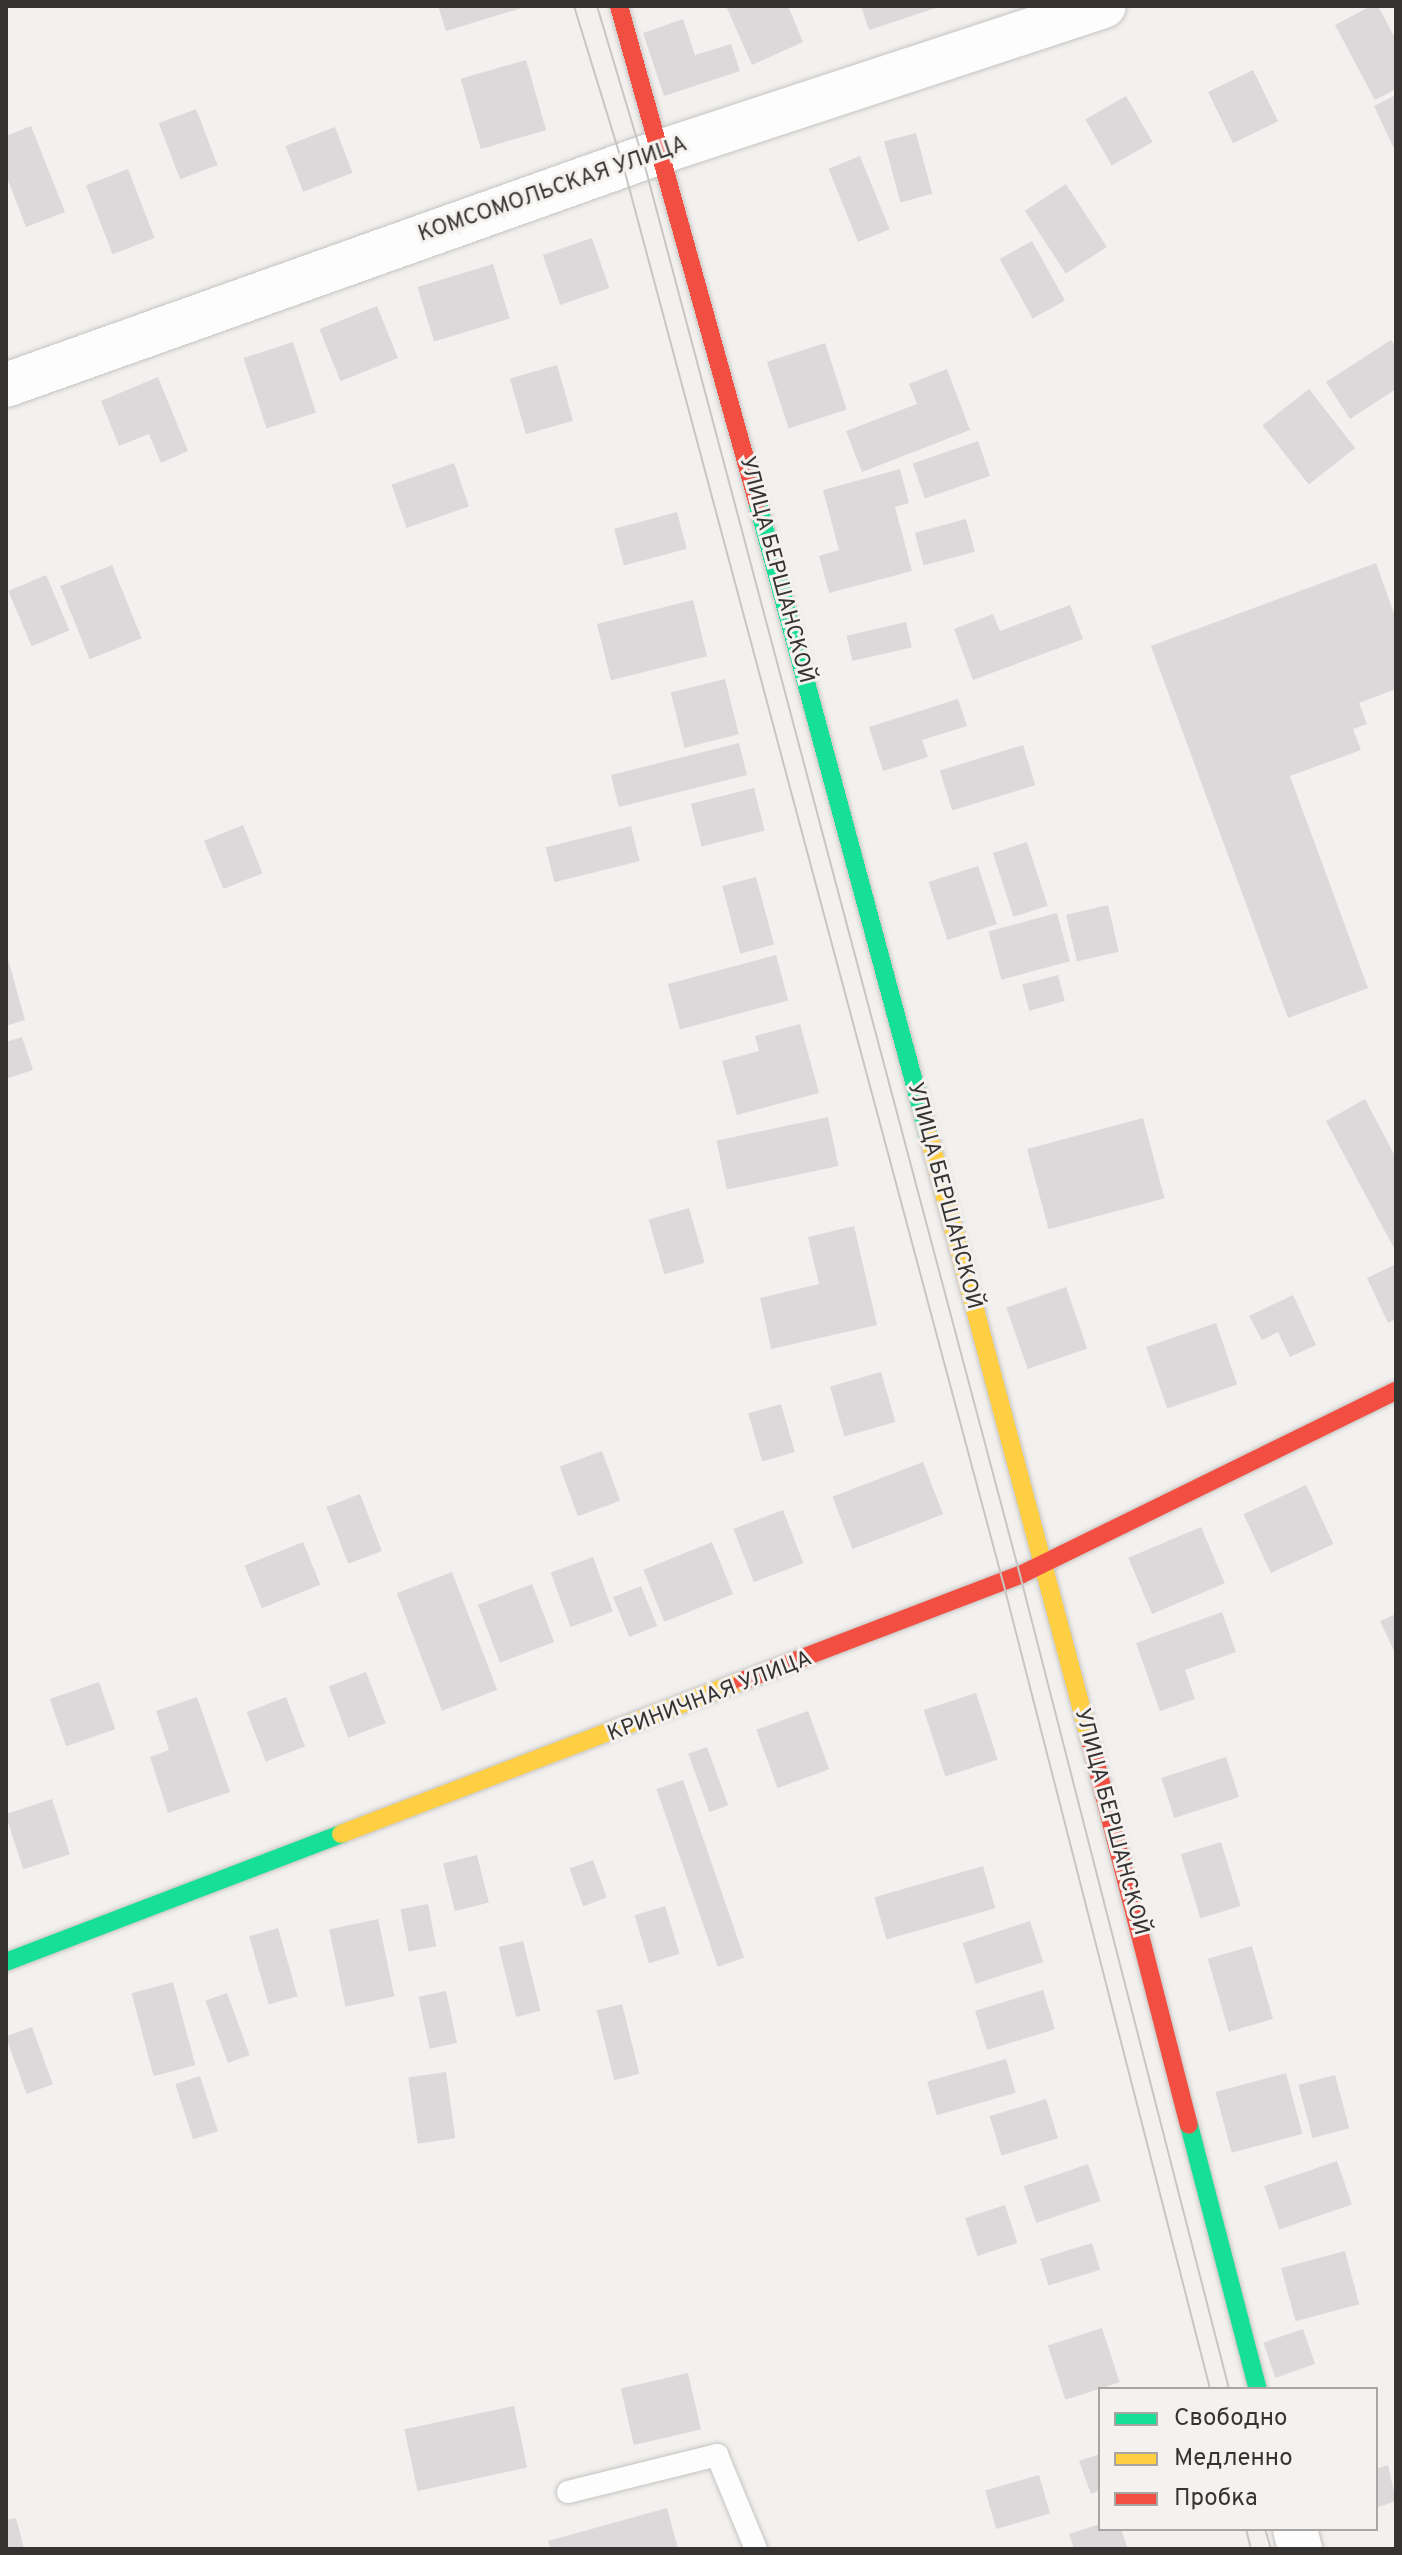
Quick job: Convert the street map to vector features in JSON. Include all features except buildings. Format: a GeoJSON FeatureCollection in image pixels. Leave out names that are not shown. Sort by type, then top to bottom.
{"type":"FeatureCollection","features":[{"type":"Feature","properties":{"kind":"street","name":"УЛИЦА БЕРШАНСКОЙ"},"geometry":{"type":"LineString","coordinates":[[619,6],[663,151],[1044,1565],[1257,2387]]}},
{"type":"Feature","properties":{"kind":"street","name":"КОМСОМОЛЬСКАЯ УЛИЦА"},"geometry":{"type":"LineString","coordinates":[[6,385],[663,151],[1104,6]]}},
{"type":"Feature","properties":{"kind":"street","name":"КРИНИЧНАЯ УЛИЦА"},"geometry":{"type":"LineString","coordinates":[[6,1962],[878,1633],[1044,1565],[1396,1391]]}},
{"type":"Feature","properties":{"kind":"lane"},"geometry":{"type":"LineString","coordinates":[[568,2492],[717,2455],[756,2549]]}},
{"type":"Feature","properties":{"kind":"tram line"},"geometry":{"type":"LineString","coordinates":[[574,6],[623,165],[1003,1582],[1209,2387]]}},
{"type":"Feature","properties":{"kind":"tram line"},"geometry":{"type":"LineString","coordinates":[[597,6],[643,159],[1020,1575],[1228,2387]]}},
{"type":"Feature","properties":{"kind":"tram line"},"geometry":{"type":"LineString","coordinates":[[1246,2531],[1251,2549]]}},
{"type":"Feature","properties":{"kind":"tram line"},"geometry":{"type":"LineString","coordinates":[[1266,2531],[1271,2549]]}},
{"type":"Feature","properties":{"kind":"traffic: fast"},"geometry":{"type":"LineString","coordinates":[[757,501],[929,1137]]}},
{"type":"Feature","properties":{"kind":"traffic: fast"},"geometry":{"type":"LineString","coordinates":[[6,1962],[341,1834]]}},
{"type":"Feature","properties":{"kind":"traffic: fast"},"geometry":{"type":"LineString","coordinates":[[1189,2125],[1257,2387]]}},
{"type":"Feature","properties":{"kind":"traffic: slow"},"geometry":{"type":"LineString","coordinates":[[929,1137],[1091,1744]]}},
{"type":"Feature","properties":{"kind":"traffic: slow"},"geometry":{"type":"LineString","coordinates":[[341,1834],[742,1681]]}},
{"type":"Feature","properties":{"kind":"traffic: jam"},"geometry":{"type":"LineString","coordinates":[[619,6],[757,501]]}},
{"type":"Feature","properties":{"kind":"traffic: jam"},"geometry":{"type":"LineString","coordinates":[[742,1681],[1020,1575],[1396,1391]]}},
{"type":"Feature","properties":{"kind":"traffic: jam"},"geometry":{"type":"LineString","coordinates":[[1091,1744],[1189,2125]]}}]}
